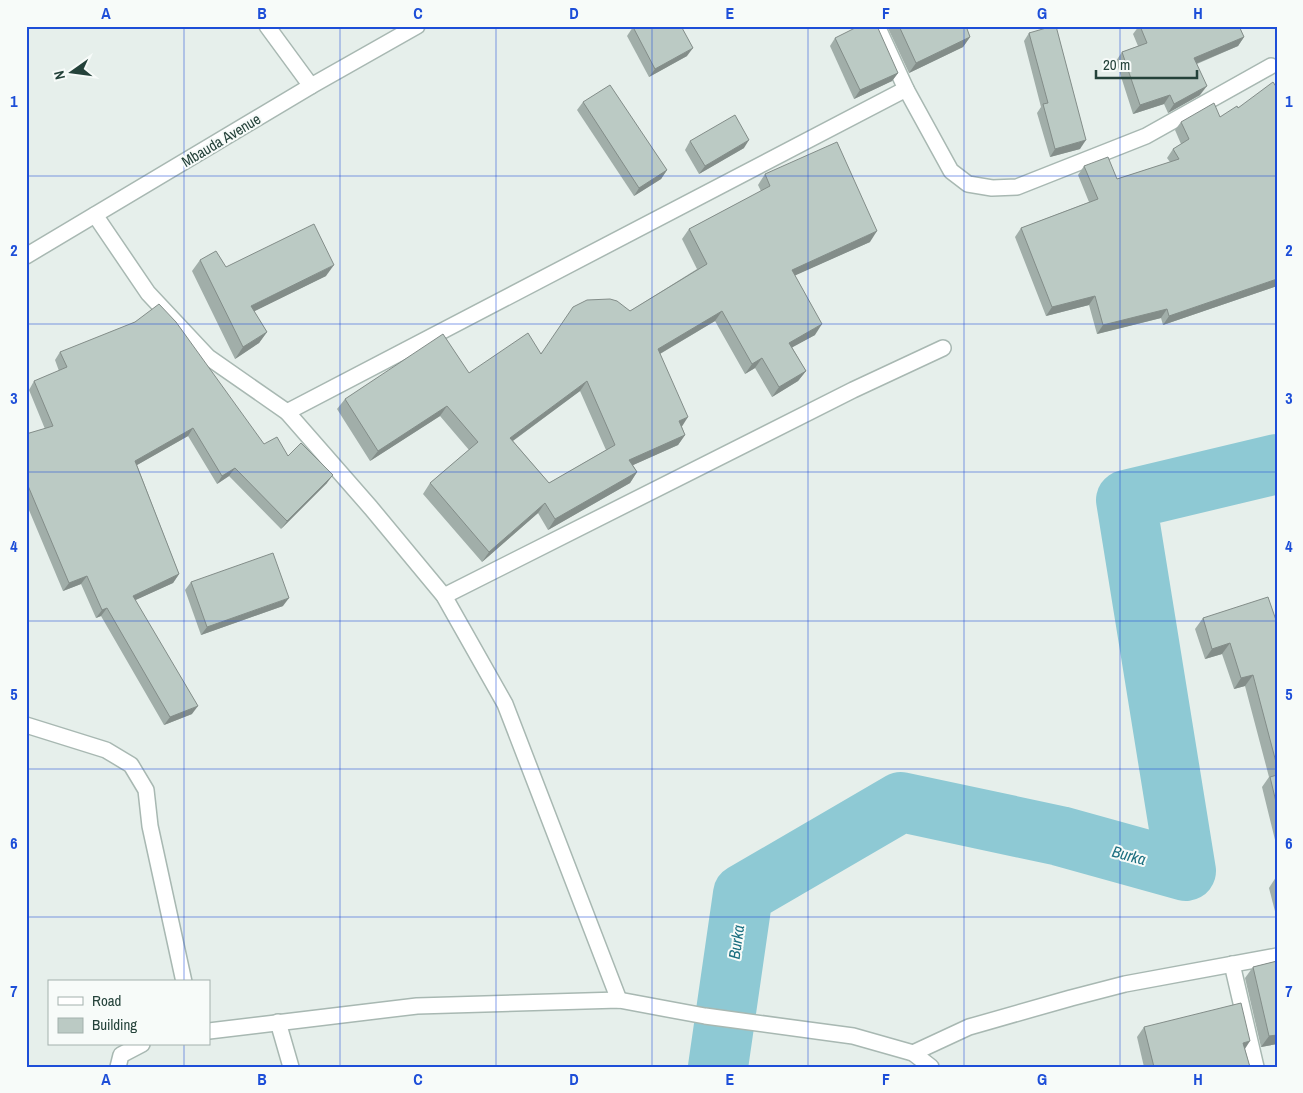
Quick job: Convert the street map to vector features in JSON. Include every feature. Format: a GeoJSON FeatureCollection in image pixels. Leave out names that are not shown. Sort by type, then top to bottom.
{"type":"FeatureCollection","features":[{"type":"Feature","properties":{"kind":"street"},"geometry":{"type":"LineString","coordinates":[[268,26],[311,86]]}},
{"type":"Feature","properties":{"kind":"street","name":"Mbauda Avenue"},"geometry":{"type":"LineString","coordinates":[[26,256],[311,86],[417,26]]}},
{"type":"Feature","properties":{"kind":"street"},"geometry":{"type":"LineString","coordinates":[[876,26],[906,89],[951,171],[968,184],[992,188],[1017,187],[1146,136],[1271,66]]}},
{"type":"Feature","properties":{"kind":"street"},"geometry":{"type":"LineString","coordinates":[[287,412],[906,89]]}},
{"type":"Feature","properties":{"kind":"street"},"geometry":{"type":"LineString","coordinates":[[95,215],[148,293],[208,357],[287,412],[371,508],[444,596],[505,704],[619,1000]]}},
{"type":"Feature","properties":{"kind":"street"},"geometry":{"type":"LineString","coordinates":[[444,596],[853,390],[943,348]]}},
{"type":"Feature","properties":{"kind":"street"},"geometry":{"type":"LineString","coordinates":[[26,725],[106,750],[131,765],[146,790],[150,826],[184,980]]}},
{"type":"Feature","properties":{"kind":"street"},"geometry":{"type":"LineString","coordinates":[[913,1052],[969,1027],[1071,998],[1125,984],[1277,956]]}},
{"type":"Feature","properties":{"kind":"street"},"geometry":{"type":"LineString","coordinates":[[1232,964],[1256,1067]]}},
{"type":"Feature","properties":{"kind":"street"},"geometry":{"type":"LineString","coordinates":[[210,1031],[417,1006],[619,1000],[705,1016],[853,1036],[913,1052],[930,1067]]}},
{"type":"Feature","properties":{"kind":"street"},"geometry":{"type":"LineString","coordinates":[[278,1022],[291,1067]]}},
{"type":"Feature","properties":{"kind":"street"},"geometry":{"type":"LineString","coordinates":[[118,1067],[121,1055],[138,1046]]}},
{"type":"Feature","properties":{"kind":"building"},"geometry":{"type":"Polygon","coordinates":[[[681,26],[693,48],[655,69],[633,27],[681,26]]]}},
{"type":"Feature","properties":{"kind":"building"},"geometry":{"type":"Polygon","coordinates":[[[859,26],[877,26],[898,73],[860,90],[835,38],[859,26]]]}},
{"type":"Feature","properties":{"kind":"building"},"geometry":{"type":"Polygon","coordinates":[[[899,26],[966,26],[970,37],[916,63],[899,26]]]}},
{"type":"Feature","properties":{"kind":"building"},"geometry":{"type":"Polygon","coordinates":[[[1056,26],[1086,140],[1055,149],[1043,104],[1048,103],[1029,33],[1056,26]]]}},
{"type":"Feature","properties":{"kind":"building"},"geometry":{"type":"Polygon","coordinates":[[[1140,26],[1239,26],[1244,37],[1194,58],[1207,86],[1174,104],[1170,95],[1140,105],[1122,52],[1147,43],[1140,26]]]}},
{"type":"Feature","properties":{"kind":"building"},"geometry":{"type":"Polygon","coordinates":[[[1273,82],[1277,88],[1277,279],[1169,316],[1167,309],[1103,325],[1095,296],[1052,307],[1021,228],[1098,199],[1084,166],[1108,157],[1117,179],[1179,159],[1173,149],[1189,139],[1181,122],[1214,103],[1220,117],[1237,106],[1238,108],[1273,82]]]}},
{"type":"Feature","properties":{"kind":"building"},"geometry":{"type":"Polygon","coordinates":[[[610,85],[667,170],[639,188],[583,102],[610,85]]]}},
{"type":"Feature","properties":{"kind":"building"},"geometry":{"type":"Polygon","coordinates":[[[735,115],[749,140],[705,166],[690,141],[735,115]]]}},
{"type":"Feature","properties":{"kind":"building"},"geometry":{"type":"Polygon","coordinates":[[[837,142],[877,231],[792,270],[822,324],[789,343],[806,371],[779,387],[762,358],[752,364],[722,311],[658,349],[688,417],[679,421],[685,435],[629,460],[637,472],[555,519],[545,503],[489,552],[430,483],[478,442],[447,406],[378,451],[345,399],[443,334],[469,373],[528,333],[541,354],[573,307],[587,300],[610,299],[617,301],[630,311],[707,264],[689,229],[770,186],[765,174],[837,142]],[[587,381],[510,438],[549,483],[615,445],[587,381]]]}},
{"type":"Feature","properties":{"kind":"building"},"geometry":{"type":"Polygon","coordinates":[[[314,224],[334,265],[251,306],[267,332],[243,347],[200,260],[216,251],[226,267],[314,224]]]}},
{"type":"Feature","properties":{"kind":"building"},"geometry":{"type":"Polygon","coordinates":[[[159,304],[176,322],[264,444],[277,437],[288,456],[301,443],[333,475],[287,521],[235,468],[222,476],[193,428],[135,461],[179,574],[133,596],[198,706],[170,717],[107,608],[102,610],[87,576],[69,583],[26,481],[26,434],[53,426],[34,381],[67,367],[60,352],[135,322],[159,304]]]}},
{"type":"Feature","properties":{"kind":"building"},"geometry":{"type":"Polygon","coordinates":[[[273,553],[289,598],[207,627],[191,582],[273,553]]]}},
{"type":"Feature","properties":{"kind":"building"},"geometry":{"type":"Polygon","coordinates":[[[1268,597],[1277,623],[1277,766],[1253,675],[1241,678],[1230,643],[1212,649],[1203,618],[1268,597]]]}},
{"type":"Feature","properties":{"kind":"building"},"geometry":{"type":"Polygon","coordinates":[[[1277,775],[1277,806],[1270,777],[1277,775]]]}},
{"type":"Feature","properties":{"kind":"building"},"geometry":{"type":"Polygon","coordinates":[[[1277,961],[1277,1035],[1269,1036],[1253,967],[1277,961]]]}},
{"type":"Feature","properties":{"kind":"building"},"geometry":{"type":"Polygon","coordinates":[[[1241,1003],[1250,1041],[1243,1043],[1250,1067],[1154,1067],[1144,1027],[1241,1003]]]}},
{"type":"Feature","properties":{"kind":"waterway","name":"Burka"},"geometry":{"type":"LineString","coordinates":[[718,1067],[743,894],[901,802],[1060,836],[1186,871],[1126,500],[1277,464]]}}]}
